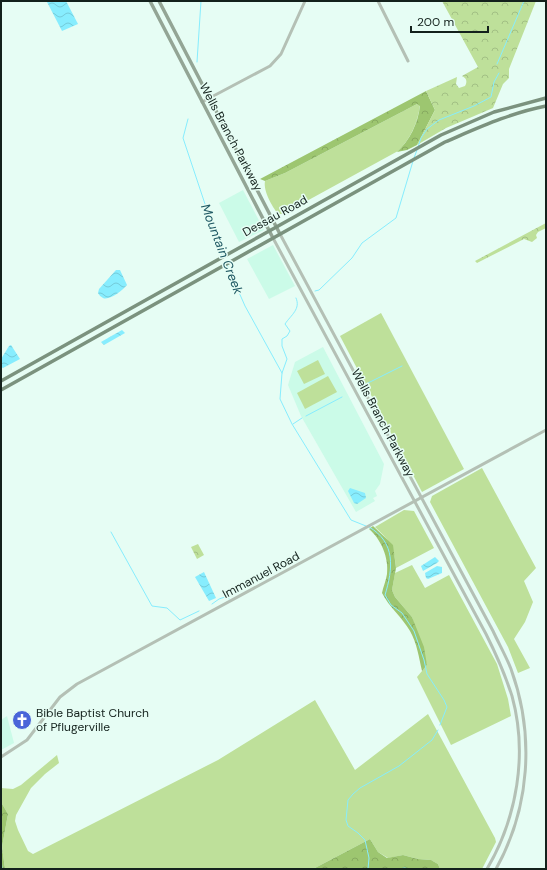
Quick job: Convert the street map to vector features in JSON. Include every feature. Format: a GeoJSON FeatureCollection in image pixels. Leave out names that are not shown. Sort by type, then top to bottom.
{"type":"FeatureCollection","features":[{"type":"Feature","properties":{"kind":"main road","name":"Wells Branch Parkway"},"geometry":{"type":"LineString","coordinates":[[150,1],[273,238]]}},
{"type":"Feature","properties":{"kind":"main road","name":"Wells Branch Parkway"},"geometry":{"type":"LineString","coordinates":[[159,1],[280,234]]}},
{"type":"Feature","properties":{"kind":"main road","name":"Dessau Road"},"geometry":{"type":"LineString","coordinates":[[1,381],[441,135],[494,112],[546,98]]}},
{"type":"Feature","properties":{"kind":"main road","name":"Dessau Road"},"geometry":{"type":"LineString","coordinates":[[1,390],[444,142],[492,122],[546,106]]}},
{"type":"Feature","properties":{"kind":"main road"},"geometry":{"type":"LineString","coordinates":[[441,135],[444,142]]}},
{"type":"Feature","properties":{"kind":"main road"},"geometry":{"type":"LineString","coordinates":[[248,190],[255,186]]}},
{"type":"Feature","properties":{"kind":"street"},"geometry":{"type":"LineString","coordinates":[[202,102],[270,66],[281,54],[305,1]]}},
{"type":"Feature","properties":{"kind":"street"},"geometry":{"type":"LineString","coordinates":[[378,1],[408,61]]}},
{"type":"Feature","properties":{"kind":"street","name":"Wells Branch Parkway"},"geometry":{"type":"LineString","coordinates":[[280,234],[507,660],[524,720],[526,768],[524,791],[514,831],[496,869]]}},
{"type":"Feature","properties":{"kind":"street","name":"Wells Branch Parkway"},"geometry":{"type":"LineString","coordinates":[[273,238],[500,661],[512,697],[517,721],[519,768],[516,790],[507,829],[489,869]]}},
{"type":"Feature","properties":{"kind":"street"},"geometry":{"type":"LineString","coordinates":[[295,279],[302,276]]}},
{"type":"Feature","properties":{"kind":"street"},"geometry":{"type":"LineString","coordinates":[[326,339],[334,335]]}},
{"type":"Feature","properties":{"kind":"street"},"geometry":{"type":"LineString","coordinates":[[354,391],[362,387]]}},
{"type":"Feature","properties":{"kind":"street","name":"Immanuel Road"},"geometry":{"type":"LineString","coordinates":[[1,757],[27,740],[60,698],[71,688],[546,430]]}},
{"type":"Feature","properties":{"kind":"shaded area"},"geometry":{"type":"Polygon","coordinates":[[[243,190],[264,230],[239,242],[219,203],[243,190]]]}},
{"type":"Feature","properties":{"kind":"shaded area"},"geometry":{"type":"Polygon","coordinates":[[[273,245],[295,286],[269,299],[247,259],[273,245]]]}},
{"type":"Feature","properties":{"kind":"shaded area"},"geometry":{"type":"Polygon","coordinates":[[[323,347],[384,464],[380,484],[375,491],[377,496],[373,498],[375,501],[356,512],[301,416],[288,385],[295,362],[323,347]]]}},
{"type":"Feature","properties":{"kind":"shaded area"},"geometry":{"type":"Polygon","coordinates":[[[7,716],[14,743],[1,750],[1,720],[7,716]]]}},
{"type":"Feature","properties":{"kind":"green space"},"geometry":{"type":"Polygon","coordinates":[[[442,1],[536,1],[509,69],[509,78],[503,84],[493,108],[446,128],[417,145],[435,110],[426,91],[457,77],[456,84],[459,88],[465,86],[466,80],[462,76],[478,67],[442,1]]]}},
{"type":"Feature","properties":{"kind":"green space"},"geometry":{"type":"Polygon","coordinates":[[[426,91],[435,110],[417,145],[407,150],[397,152],[406,142],[415,125],[420,106],[417,104],[285,173],[265,181],[260,179],[426,91]]]}},
{"type":"Feature","properties":{"kind":"green space"},"geometry":{"type":"Polygon","coordinates":[[[417,104],[420,105],[415,124],[410,136],[398,151],[283,214],[278,214],[265,189],[265,181],[285,173],[417,104]]]}},
{"type":"Feature","properties":{"kind":"green space"},"geometry":{"type":"Polygon","coordinates":[[[546,223],[546,228],[538,232],[536,235],[537,238],[532,242],[524,239],[477,263],[475,261],[546,223]]]}},
{"type":"Feature","properties":{"kind":"green space"},"geometry":{"type":"Polygon","coordinates":[[[381,313],[464,469],[422,492],[340,336],[381,313]]]}},
{"type":"Feature","properties":{"kind":"green space"},"geometry":{"type":"Polygon","coordinates":[[[318,360],[325,374],[304,384],[297,371],[318,360]]]}},
{"type":"Feature","properties":{"kind":"green space"},"geometry":{"type":"Polygon","coordinates":[[[328,376],[337,392],[305,409],[297,393],[328,376]]]}},
{"type":"Feature","properties":{"kind":"green space"},"geometry":{"type":"Polygon","coordinates":[[[482,468],[536,568],[524,581],[533,602],[525,622],[514,639],[530,668],[518,673],[508,647],[430,502],[432,496],[482,468]]]}},
{"type":"Feature","properties":{"kind":"green space"},"geometry":{"type":"Polygon","coordinates":[[[404,510],[414,511],[434,548],[396,568],[391,545],[375,527],[404,510]]]}},
{"type":"Feature","properties":{"kind":"green space"},"geometry":{"type":"Polygon","coordinates":[[[373,526],[393,545],[396,568],[392,590],[395,597],[412,617],[424,647],[427,665],[422,671],[418,651],[407,626],[388,603],[382,593],[387,574],[387,562],[380,543],[369,529],[373,526]]]}},
{"type":"Feature","properties":{"kind":"green space"},"geometry":{"type":"Polygon","coordinates":[[[198,544],[204,555],[197,559],[191,547],[198,544]]]}},
{"type":"Feature","properties":{"kind":"green space"},"geometry":{"type":"Polygon","coordinates":[[[412,565],[425,588],[449,575],[497,664],[508,699],[511,716],[451,745],[417,677],[427,665],[412,617],[395,597],[392,590],[395,573],[412,565]]]}},
{"type":"Feature","properties":{"kind":"green space"},"geometry":{"type":"Polygon","coordinates":[[[315,700],[355,770],[428,714],[495,838],[496,842],[482,869],[440,869],[438,864],[431,860],[418,859],[403,855],[388,858],[378,852],[370,839],[313,869],[5,869],[2,847],[8,814],[1,802],[1,788],[13,789],[21,785],[57,755],[59,763],[31,788],[16,815],[15,821],[18,830],[28,851],[33,854],[218,760],[315,700]]]}},
{"type":"Feature","properties":{"kind":"green space"},"geometry":{"type":"Polygon","coordinates":[[[1,802],[8,814],[2,847],[5,869],[1,869],[1,802]]]}},
{"type":"Feature","properties":{"kind":"green space"},"geometry":{"type":"Polygon","coordinates":[[[370,839],[378,852],[387,858],[403,855],[418,859],[431,860],[438,864],[440,869],[313,869],[370,839]]]}},
{"type":"Feature","properties":{"kind":"water"},"geometry":{"type":"Polygon","coordinates":[[[66,1],[78,24],[62,31],[47,2],[66,1]]]}},
{"type":"Feature","properties":{"kind":"water"},"geometry":{"type":"Polygon","coordinates":[[[116,270],[120,270],[127,285],[112,297],[106,299],[103,298],[98,293],[99,289],[116,270]]]}},
{"type":"Feature","properties":{"kind":"water"},"geometry":{"type":"Polygon","coordinates":[[[122,330],[125,333],[104,345],[101,342],[122,330]]]}},
{"type":"Feature","properties":{"kind":"water"},"geometry":{"type":"Polygon","coordinates":[[[11,345],[20,359],[3,368],[1,367],[1,359],[11,345]]]}},
{"type":"Feature","properties":{"kind":"water"},"geometry":{"type":"Polygon","coordinates":[[[350,488],[365,493],[366,498],[357,504],[354,503],[348,491],[350,488]]]}},
{"type":"Feature","properties":{"kind":"water"},"geometry":{"type":"Polygon","coordinates":[[[435,557],[439,561],[423,571],[421,566],[435,557]]]}},
{"type":"Feature","properties":{"kind":"water"},"geometry":{"type":"Polygon","coordinates":[[[437,566],[442,567],[442,573],[428,579],[426,578],[425,573],[437,566]]]}},
{"type":"Feature","properties":{"kind":"water"},"geometry":{"type":"Polygon","coordinates":[[[204,572],[216,598],[209,601],[195,577],[204,572]]]}},
{"type":"Feature","properties":{"kind":"waterway","name":"Mountain Creek"},"geometry":{"type":"LineString","coordinates":[[197,62],[201,1]]}},
{"type":"Feature","properties":{"kind":"waterway"},"geometry":{"type":"LineString","coordinates":[[497,64],[524,1]]}},
{"type":"Feature","properties":{"kind":"waterway"},"geometry":{"type":"LineString","coordinates":[[418,147],[421,138],[427,129],[439,120],[474,106],[491,97],[494,82],[499,73]]}},
{"type":"Feature","properties":{"kind":"waterway","name":"Mountain Creek"},"geometry":{"type":"LineString","coordinates":[[188,119],[183,138],[222,255]]}},
{"type":"Feature","properties":{"kind":"waterway"},"geometry":{"type":"LineString","coordinates":[[414,158],[417,150]]}},
{"type":"Feature","properties":{"kind":"waterway"},"geometry":{"type":"LineString","coordinates":[[315,291],[319,290],[352,258],[362,243],[396,218],[413,161]]}},
{"type":"Feature","properties":{"kind":"waterway","name":"Mountain Creek"},"geometry":{"type":"LineString","coordinates":[[227,265],[245,306],[282,373]]}},
{"type":"Feature","properties":{"kind":"waterway"},"geometry":{"type":"LineString","coordinates":[[296,298],[296,309],[285,324],[290,331],[287,336],[282,339],[282,346],[287,359],[282,373],[280,399],[292,424],[351,520],[366,526]]}},
{"type":"Feature","properties":{"kind":"waterway"},"geometry":{"type":"LineString","coordinates":[[364,385],[402,366]]}},
{"type":"Feature","properties":{"kind":"waterway"},"geometry":{"type":"LineString","coordinates":[[306,416],[342,397]]}},
{"type":"Feature","properties":{"kind":"waterway"},"geometry":{"type":"LineString","coordinates":[[293,424],[302,418]]}},
{"type":"Feature","properties":{"kind":"waterway"},"geometry":{"type":"LineString","coordinates":[[369,527],[378,533],[388,548],[391,566],[385,595],[391,605],[402,613],[414,631],[427,674],[447,707],[440,725]]}},
{"type":"Feature","properties":{"kind":"waterway"},"geometry":{"type":"LineString","coordinates":[[111,532],[152,606],[167,608],[180,620],[199,611]]}},
{"type":"Feature","properties":{"kind":"waterway"},"geometry":{"type":"LineString","coordinates":[[212,604],[219,599],[228,596],[229,599]]}},
{"type":"Feature","properties":{"kind":"waterway"},"geometry":{"type":"LineString","coordinates":[[368,869],[369,858],[365,840],[348,826],[346,820],[348,800],[360,788],[399,766],[432,740],[438,730]]}},
{"type":"Feature","properties":{"kind":"waterway"},"geometry":{"type":"LineString","coordinates":[[1,859],[2,869]]}},
{"type":"Feature","properties":{"kind":"waterway"},"geometry":{"type":"LineString","coordinates":[[400,869],[411,869]]}},
{"type":"Feature","properties":{"kind":"place","name":"Bible Baptist Church of Pflugerville"},"geometry":{"type":"Point","coordinates":[22,720]}}]}
